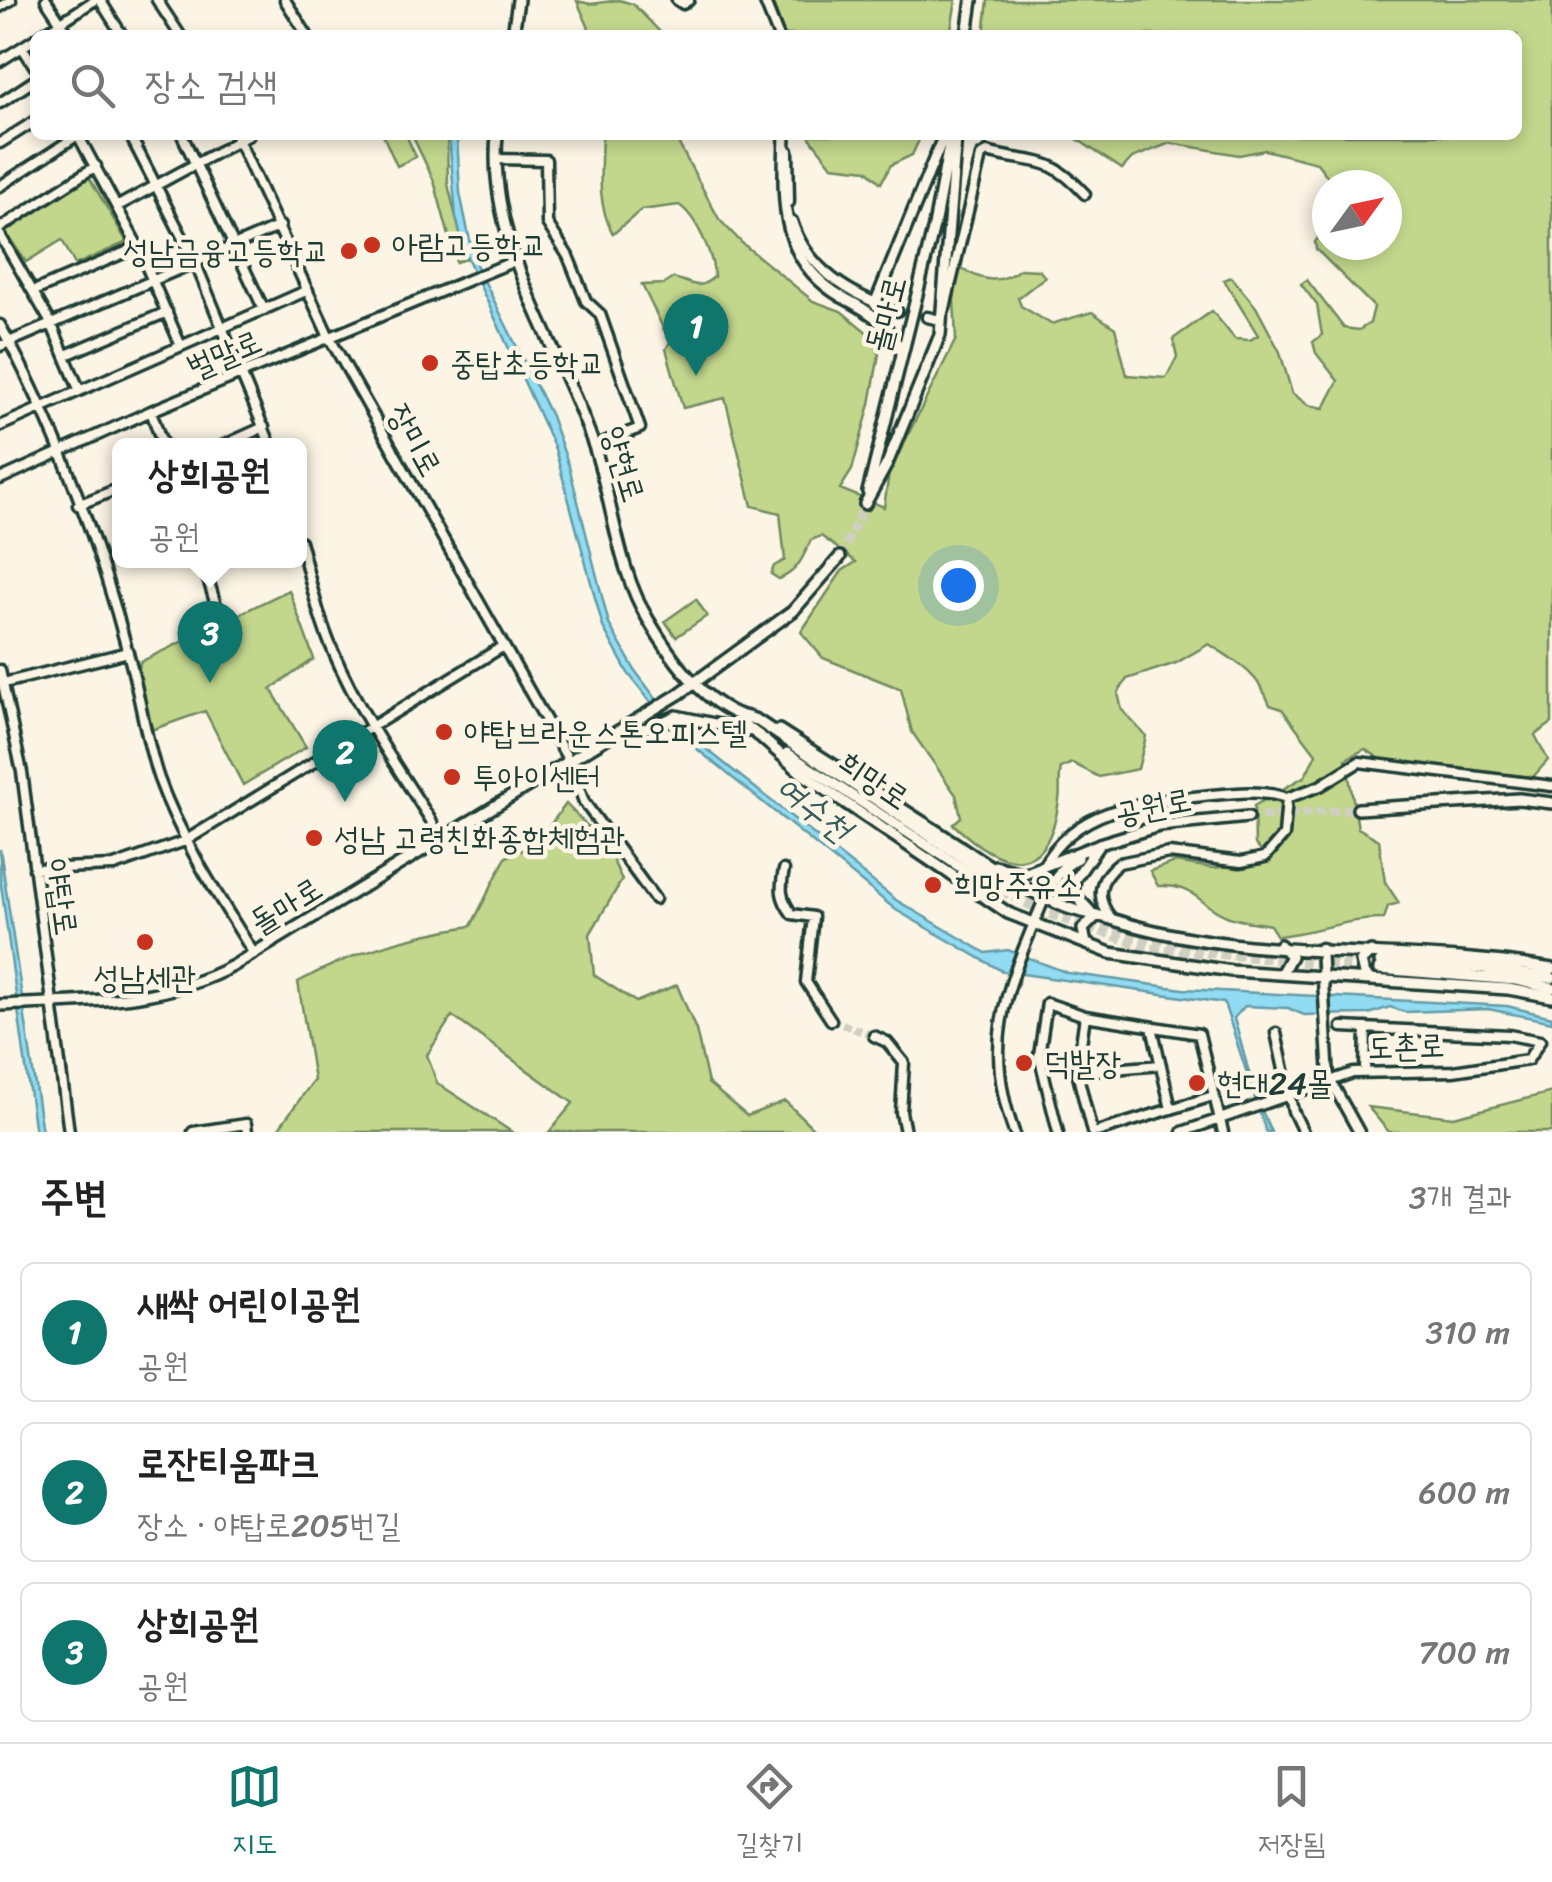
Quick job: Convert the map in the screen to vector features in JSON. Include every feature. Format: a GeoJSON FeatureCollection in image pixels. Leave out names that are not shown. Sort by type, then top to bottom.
{"type":"FeatureCollection","features":[{"type":"Feature","properties":{"kind":"main road"},"geometry":{"type":"LineString","coordinates":[[514,30],[518,0]]}},
{"type":"Feature","properties":{"kind":"main road"},"geometry":{"type":"LineString","coordinates":[[968,30],[972,0]]}},
{"type":"Feature","properties":{"kind":"main road","name":"양현로"},"geometry":{"type":"LineString","coordinates":[[497,140],[501,218],[594,446],[627,568],[646,616],[694,684]]}},
{"type":"Feature","properties":{"kind":"main road"},"geometry":{"type":"LineString","coordinates":[[787,140],[783,205],[796,255],[812,276],[880,318],[902,353]]}},
{"type":"Feature","properties":{"kind":"main road"},"geometry":{"type":"LineString","coordinates":[[875,304],[948,140]]}},
{"type":"Feature","properties":{"kind":"main road","name":"돌마로"},"geometry":{"type":"LineString","coordinates":[[940,320],[940,335],[907,406],[887,464],[865,504],[949,140]]}},
{"type":"Feature","properties":{"kind":"main road"},"geometry":{"type":"LineString","coordinates":[[940,320],[950,140]]}},
{"type":"Feature","properties":{"kind":"main road"},"geometry":{"type":"LineString","coordinates":[[694,684],[794,612],[840,558]]}},
{"type":"Feature","properties":{"kind":"main road","name":"돌마로"},"geometry":{"type":"LineString","coordinates":[[3,1005],[132,999],[218,974],[694,684]]}},
{"type":"Feature","properties":{"kind":"main road","name":"희망로"},"geometry":{"type":"LineString","coordinates":[[694,684],[739,715],[758,721],[990,876]]}},
{"type":"Feature","properties":{"kind":"main road","name":"희망로"},"geometry":{"type":"LineString","coordinates":[[739,715],[751,732],[990,876]]}},
{"type":"Feature","properties":{"kind":"main road"},"geometry":{"type":"LineString","coordinates":[[622,730],[676,716],[706,718],[751,732]]}},
{"type":"Feature","properties":{"kind":"main road"},"geometry":{"type":"LineString","coordinates":[[758,721],[817,751],[985,862],[1024,874],[1100,844]]}},
{"type":"Feature","properties":{"kind":"main road"},"geometry":{"type":"LineString","coordinates":[[763,739],[804,775],[980,894],[1034,925],[1087,945],[1145,959],[1323,982],[1371,980],[1508,988],[1552,997]]}},
{"type":"Feature","properties":{"kind":"main road"},"geometry":{"type":"LineString","coordinates":[[1358,809],[1518,799],[1552,803]]}},
{"type":"Feature","properties":{"kind":"main road","name":"공원로"},"geometry":{"type":"LineString","coordinates":[[1045,898],[1061,870],[1100,844],[1159,826],[1248,817]]}},
{"type":"Feature","properties":{"kind":"main road"},"geometry":{"type":"LineString","coordinates":[[1100,844],[1075,879],[1074,893],[1089,910],[1141,929],[1279,945],[1496,959],[1552,969]]}},
{"type":"Feature","properties":{"kind":"main road"},"geometry":{"type":"LineString","coordinates":[[958,845],[990,876],[1111,918]]}},
{"type":"Feature","properties":{"kind":"main road"},"geometry":{"type":"LineString","coordinates":[[980,894],[993,889],[990,876]]}},
{"type":"Feature","properties":{"kind":"main road"},"geometry":{"type":"LineString","coordinates":[[1087,945],[1082,930],[1097,915]]}},
{"type":"Feature","properties":{"kind":"main road"},"geometry":{"type":"LineString","coordinates":[[1279,945],[1291,956],[1281,974]]}},
{"type":"Feature","properties":{"kind":"main road"},"geometry":{"type":"LineString","coordinates":[[1371,952],[1361,960],[1364,974],[1371,980]]}},
{"type":"Feature","properties":{"kind":"main road"},"geometry":{"type":"LineString","coordinates":[[1552,978],[1484,968],[1380,966],[1484,976],[1552,988]]}},
{"type":"Feature","properties":{"kind":"street"},"geometry":{"type":"LineString","coordinates":[[0,7],[11,0]]}},
{"type":"Feature","properties":{"kind":"street"},"geometry":{"type":"LineString","coordinates":[[46,0],[66,30]]}},
{"type":"Feature","properties":{"kind":"street"},"geometry":{"type":"LineString","coordinates":[[49,30],[98,0],[119,30]]}},
{"type":"Feature","properties":{"kind":"street"},"geometry":{"type":"LineString","coordinates":[[158,0],[177,30]]}},
{"type":"Feature","properties":{"kind":"street"},"geometry":{"type":"LineString","coordinates":[[285,0],[304,30]]}},
{"type":"Feature","properties":{"kind":"street"},"geometry":{"type":"LineString","coordinates":[[677,0],[683,4],[689,0]]}},
{"type":"Feature","properties":{"kind":"street"},"geometry":{"type":"LineString","coordinates":[[764,0],[776,30]]}},
{"type":"Feature","properties":{"kind":"street"},"geometry":{"type":"LineString","coordinates":[[0,62],[30,42]]}},
{"type":"Feature","properties":{"kind":"street"},"geometry":{"type":"LineString","coordinates":[[22,47],[30,59]]}},
{"type":"Feature","properties":{"kind":"street"},"geometry":{"type":"LineString","coordinates":[[0,103],[30,83]]}},
{"type":"Feature","properties":{"kind":"street"},"geometry":{"type":"LineString","coordinates":[[0,144],[30,123]]}},
{"type":"Feature","properties":{"kind":"street"},"geometry":{"type":"LineString","coordinates":[[0,186],[70,140]]}},
{"type":"Feature","properties":{"kind":"street"},"geometry":{"type":"LineString","coordinates":[[81,140],[138,247],[181,346]]}},
{"type":"Feature","properties":{"kind":"street"},"geometry":{"type":"LineString","coordinates":[[133,140],[195,262],[268,438]]}},
{"type":"Feature","properties":{"kind":"street"},"geometry":{"type":"LineString","coordinates":[[185,140],[264,310]]}},
{"type":"Feature","properties":{"kind":"street"},"geometry":{"type":"LineString","coordinates":[[118,206],[198,164],[234,140]]}},
{"type":"Feature","properties":{"kind":"street","name":"장미로"},"geometry":{"type":"LineString","coordinates":[[238,140],[329,336],[569,761],[584,802],[655,899]]}},
{"type":"Feature","properties":{"kind":"street"},"geometry":{"type":"LineString","coordinates":[[787,140],[790,214],[802,248],[830,276],[875,304],[897,311]]}},
{"type":"Feature","properties":{"kind":"street"},"geometry":{"type":"LineString","coordinates":[[927,317],[940,320],[981,156],[987,152],[1016,160],[1038,159],[1064,173],[1085,194]]}},
{"type":"Feature","properties":{"kind":"street"},"geometry":{"type":"LineString","coordinates":[[496,159],[546,160],[547,223],[568,256],[586,301],[600,314],[640,428],[594,446]]}},
{"type":"Feature","properties":{"kind":"street"},"geometry":{"type":"LineString","coordinates":[[79,390],[34,291],[1,237],[96,166]]}},
{"type":"Feature","properties":{"kind":"street"},"geometry":{"type":"LineString","coordinates":[[5,344],[280,226]]}},
{"type":"Feature","properties":{"kind":"street"},"geometry":{"type":"LineString","coordinates":[[34,291],[138,247]]}},
{"type":"Feature","properties":{"kind":"street","name":"벌말로"},"geometry":{"type":"LineString","coordinates":[[0,479],[150,411],[517,260]]}},
{"type":"Feature","properties":{"kind":"street"},"geometry":{"type":"LineString","coordinates":[[0,426],[308,290]]}},
{"type":"Feature","properties":{"kind":"street"},"geometry":{"type":"LineString","coordinates":[[66,355],[167,312]]}},
{"type":"Feature","properties":{"kind":"street"},"geometry":{"type":"LineString","coordinates":[[0,325],[78,505],[128,652],[153,760],[185,840],[254,954]]}},
{"type":"Feature","properties":{"kind":"street"},"geometry":{"type":"LineString","coordinates":[[150,411],[161,438]]}},
{"type":"Feature","properties":{"kind":"street"},"geometry":{"type":"LineString","coordinates":[[241,438],[264,428]]}},
{"type":"Feature","properties":{"kind":"street"},"geometry":{"type":"LineString","coordinates":[[78,505],[112,491]]}},
{"type":"Feature","properties":{"kind":"street"},"geometry":{"type":"LineString","coordinates":[[204,568],[220,618]]}},
{"type":"Feature","properties":{"kind":"street"},"geometry":{"type":"LineString","coordinates":[[306,568],[333,653],[372,726],[442,838]]}},
{"type":"Feature","properties":{"kind":"street"},"geometry":{"type":"LineString","coordinates":[[34,869],[114,866],[185,840],[502,647]]}},
{"type":"Feature","properties":{"kind":"street"},"geometry":{"type":"LineString","coordinates":[[4,684],[128,652]]}},
{"type":"Feature","properties":{"kind":"street","name":"야탑로"},"geometry":{"type":"LineString","coordinates":[[0,670],[22,772],[69,1132]]}},
{"type":"Feature","properties":{"kind":"street"},"geometry":{"type":"LineString","coordinates":[[1042,868],[1062,840],[1088,821],[1137,802],[1241,790],[1287,798],[1320,786],[1359,762],[1552,786]]}},
{"type":"Feature","properties":{"kind":"street"},"geometry":{"type":"LineString","coordinates":[[1111,918],[1101,905],[1100,888],[1119,863],[1169,853],[1241,862],[1266,857],[1284,835],[1287,798]]}},
{"type":"Feature","properties":{"kind":"street"},"geometry":{"type":"LineString","coordinates":[[784,870],[780,894],[792,914],[813,917],[806,982],[831,1020]]}},
{"type":"Feature","properties":{"kind":"street","name":"공원로"},"geometry":{"type":"LineString","coordinates":[[1014,1132],[1000,1090],[997,1028],[1045,898]]}},
{"type":"Feature","properties":{"kind":"street"},"geometry":{"type":"LineString","coordinates":[[1321,948],[1329,1078],[1359,1132]]}},
{"type":"Feature","properties":{"kind":"street"},"geometry":{"type":"LineString","coordinates":[[1058,1132],[1039,1056],[1047,1003],[1085,1016],[1198,1034],[1223,1132]]}},
{"type":"Feature","properties":{"kind":"street"},"geometry":{"type":"LineString","coordinates":[[1085,1016],[1076,1072],[1094,1132],[1213,1096]]}},
{"type":"Feature","properties":{"kind":"street"},"geometry":{"type":"LineString","coordinates":[[1152,1027],[1171,1109]]}},
{"type":"Feature","properties":{"kind":"street"},"geometry":{"type":"LineString","coordinates":[[1342,1027],[1366,1028],[1365,1072]]}},
{"type":"Feature","properties":{"kind":"street","name":"도촌로"},"geometry":{"type":"LineString","coordinates":[[1218,1119],[1329,1078],[1365,1072],[1453,1070],[1528,1060],[1540,1041],[1510,1035],[1366,1028]]}},
{"type":"Feature","properties":{"kind":"street"},"geometry":{"type":"LineString","coordinates":[[1276,1032],[1288,1093],[1304,1132]]}},
{"type":"Feature","properties":{"kind":"street"},"geometry":{"type":"LineString","coordinates":[[874,1036],[887,1042],[904,1063],[906,1096],[901,1112],[906,1132]]}},
{"type":"Feature","properties":{"kind":"street"},"geometry":{"type":"LineString","coordinates":[[1076,1072],[1160,1065]]}},
{"type":"Feature","properties":{"kind":"street"},"geometry":{"type":"LineString","coordinates":[[1182,1132],[1218,1119]]}},
{"type":"Feature","properties":{"kind":"street"},"geometry":{"type":"LineString","coordinates":[[193,1132],[246,1124],[248,1132]]}},
{"type":"Feature","properties":{"kind":"green space"},"geometry":{"type":"Polygon","coordinates":[[[619,0],[633,4],[658,30],[590,30],[577,1],[591,4],[619,0]]]}},
{"type":"Feature","properties":{"kind":"green space"},"geometry":{"type":"Polygon","coordinates":[[[772,0],[956,0],[951,30],[782,30],[772,0]]]}},
{"type":"Feature","properties":{"kind":"green space"},"geometry":{"type":"Polygon","coordinates":[[[988,0],[1552,0],[1552,723],[1535,735],[1548,760],[1533,777],[1385,762],[1365,749],[1346,759],[1358,828],[1379,840],[1385,882],[1399,903],[1388,906],[1384,919],[1277,936],[1270,925],[1229,917],[1181,888],[1158,886],[1150,871],[1175,862],[1212,868],[1270,862],[1255,844],[1254,806],[1305,776],[1316,754],[1282,709],[1270,705],[1253,676],[1209,644],[1176,663],[1127,679],[1118,693],[1122,710],[1146,736],[1138,769],[1099,777],[1072,763],[1061,768],[1053,827],[1033,856],[1005,859],[971,840],[953,824],[961,817],[956,795],[912,732],[901,689],[823,658],[801,632],[842,571],[856,562],[821,536],[811,540],[791,572],[779,579],[771,574],[774,566],[785,560],[780,513],[752,506],[725,398],[683,408],[666,349],[670,342],[642,285],[664,284],[673,278],[703,284],[714,277],[703,237],[679,205],[641,210],[613,234],[602,198],[602,140],[677,140],[719,219],[742,243],[813,301],[841,311],[874,338],[879,354],[870,404],[852,470],[840,489],[884,507],[889,473],[956,339],[956,276],[962,269],[991,280],[1020,269],[1039,270],[1045,277],[1018,298],[1021,306],[1051,324],[1092,312],[1115,328],[1127,375],[1166,378],[1177,357],[1173,339],[1212,311],[1235,339],[1250,340],[1258,335],[1224,280],[1231,277],[1256,307],[1280,352],[1292,393],[1308,405],[1324,408],[1338,381],[1316,353],[1313,342],[1322,335],[1317,305],[1301,284],[1307,280],[1344,328],[1359,330],[1370,323],[1374,307],[1327,260],[1402,260],[1402,170],[1322,170],[1317,163],[1265,150],[1239,155],[1170,143],[1132,158],[1122,169],[1078,140],[1522,140],[1522,30],[985,30],[988,0]]]}},
{"type":"Feature","properties":{"kind":"green space"},"geometry":{"type":"Polygon","coordinates":[[[385,140],[408,140],[416,157],[397,166],[385,140]]]}},
{"type":"Feature","properties":{"kind":"green space"},"geometry":{"type":"Polygon","coordinates":[[[414,140],[447,140],[448,184],[466,259],[456,262],[434,181],[414,140]]]}},
{"type":"Feature","properties":{"kind":"green space"},"geometry":{"type":"Polygon","coordinates":[[[812,140],[919,140],[912,155],[891,165],[881,183],[867,170],[832,166],[812,140]]]}},
{"type":"Feature","properties":{"kind":"green space"},"geometry":{"type":"Polygon","coordinates":[[[89,177],[127,242],[75,265],[62,240],[26,262],[4,230],[89,177]]]}},
{"type":"Feature","properties":{"kind":"green space"},"geometry":{"type":"Polygon","coordinates":[[[289,590],[314,659],[271,689],[306,747],[243,785],[205,711],[151,730],[138,677],[140,662],[289,590]]]}},
{"type":"Feature","properties":{"kind":"green space"},"geometry":{"type":"Polygon","coordinates":[[[696,599],[707,616],[676,637],[665,621],[696,599]]]}},
{"type":"Feature","properties":{"kind":"green space"},"geometry":{"type":"Polygon","coordinates":[[[566,804],[606,845],[622,880],[590,934],[594,975],[636,1002],[677,985],[696,1030],[708,1083],[747,1116],[785,1101],[817,1132],[549,1132],[573,1103],[452,1016],[427,1055],[437,1083],[512,1132],[276,1132],[314,1080],[298,982],[382,946],[471,926],[506,857],[535,845],[566,804]]]}},
{"type":"Feature","properties":{"kind":"green space"},"geometry":{"type":"Polygon","coordinates":[[[1552,1092],[1552,1132],[1389,1132],[1368,1107],[1454,1117],[1552,1092]]]}},
{"type":"Feature","properties":{"kind":"water"},"geometry":{"type":"Polygon","coordinates":[[[449,140],[457,140],[460,193],[474,260],[551,416],[569,466],[609,624],[636,672],[675,724],[896,900],[986,953],[1008,950],[1068,973],[1183,989],[1507,1006],[1552,1017],[1552,1022],[1488,1009],[1405,1012],[1390,1007],[1369,1014],[1304,1015],[1288,1008],[1245,1006],[1234,1018],[1255,1094],[1271,1132],[1266,1132],[1224,1003],[1002,971],[896,910],[671,728],[628,673],[603,627],[555,449],[466,255],[456,217],[449,140]]]}},
{"type":"Feature","properties":{"kind":"water"},"geometry":{"type":"Polygon","coordinates":[[[0,849],[42,1132],[35,1132],[34,1126],[0,878],[0,849]]]}},
{"type":"Feature","properties":{"kind":"tunnel"},"geometry":{"type":"LineString","coordinates":[[897,311],[927,317]]}},
{"type":"Feature","properties":{"kind":"tunnel"},"geometry":{"type":"LineString","coordinates":[[840,557],[865,504]]}},
{"type":"Feature","properties":{"kind":"tunnel"},"geometry":{"type":"LineString","coordinates":[[1248,817],[1358,809]]}},
{"type":"Feature","properties":{"kind":"tunnel"},"geometry":{"type":"LineString","coordinates":[[991,877],[1049,905],[1149,939],[1380,962]]}},
{"type":"Feature","properties":{"kind":"tunnel"},"geometry":{"type":"LineString","coordinates":[[989,885],[1045,913],[1148,948],[1379,969]]}},
{"type":"Feature","properties":{"kind":"tunnel"},"geometry":{"type":"LineString","coordinates":[[831,1020],[874,1036]]}},
{"type":"Feature","properties":{"kind":"place","name":"아람고등학교"},"geometry":{"type":"Point","coordinates":[372,245]}},
{"type":"Feature","properties":{"kind":"place","name":"성남금융고등학교"},"geometry":{"type":"Point","coordinates":[349,251]}},
{"type":"Feature","properties":{"kind":"place","name":"중탑초등학교"},"geometry":{"type":"Point","coordinates":[430,363]}},
{"type":"Feature","properties":{"kind":"place","name":"새싹 어린이공원"},"geometry":{"type":"Point","coordinates":[696,376]}},
{"type":"Feature","properties":{"kind":"place","name":"상희공원"},"geometry":{"type":"Point","coordinates":[210,683]}},
{"type":"Feature","properties":{"kind":"place","name":"야탑브라운스톤오피스텔"},"geometry":{"type":"Point","coordinates":[444,732]}},
{"type":"Feature","properties":{"kind":"place","name":"투아이센터"},"geometry":{"type":"Point","coordinates":[452,777]}},
{"type":"Feature","properties":{"kind":"place","name":"로잔티움파크"},"geometry":{"type":"Point","coordinates":[345,802]}},
{"type":"Feature","properties":{"kind":"place","name":"성남 고령친화종합체험관"},"geometry":{"type":"Point","coordinates":[314,838]}},
{"type":"Feature","properties":{"kind":"place","name":"희망주유소"},"geometry":{"type":"Point","coordinates":[933,885]}},
{"type":"Feature","properties":{"kind":"place","name":"성남세관"},"geometry":{"type":"Point","coordinates":[145,942]}},
{"type":"Feature","properties":{"kind":"place","name":"덕발장"},"geometry":{"type":"Point","coordinates":[1024,1063]}},
{"type":"Feature","properties":{"kind":"place","name":"현대24몰"},"geometry":{"type":"Point","coordinates":[1197,1083]}},
{"type":"Feature","properties":{"kind":"water label","name":"여수천"},"geometry":{"type":"Point","coordinates":[814,808]}}]}
